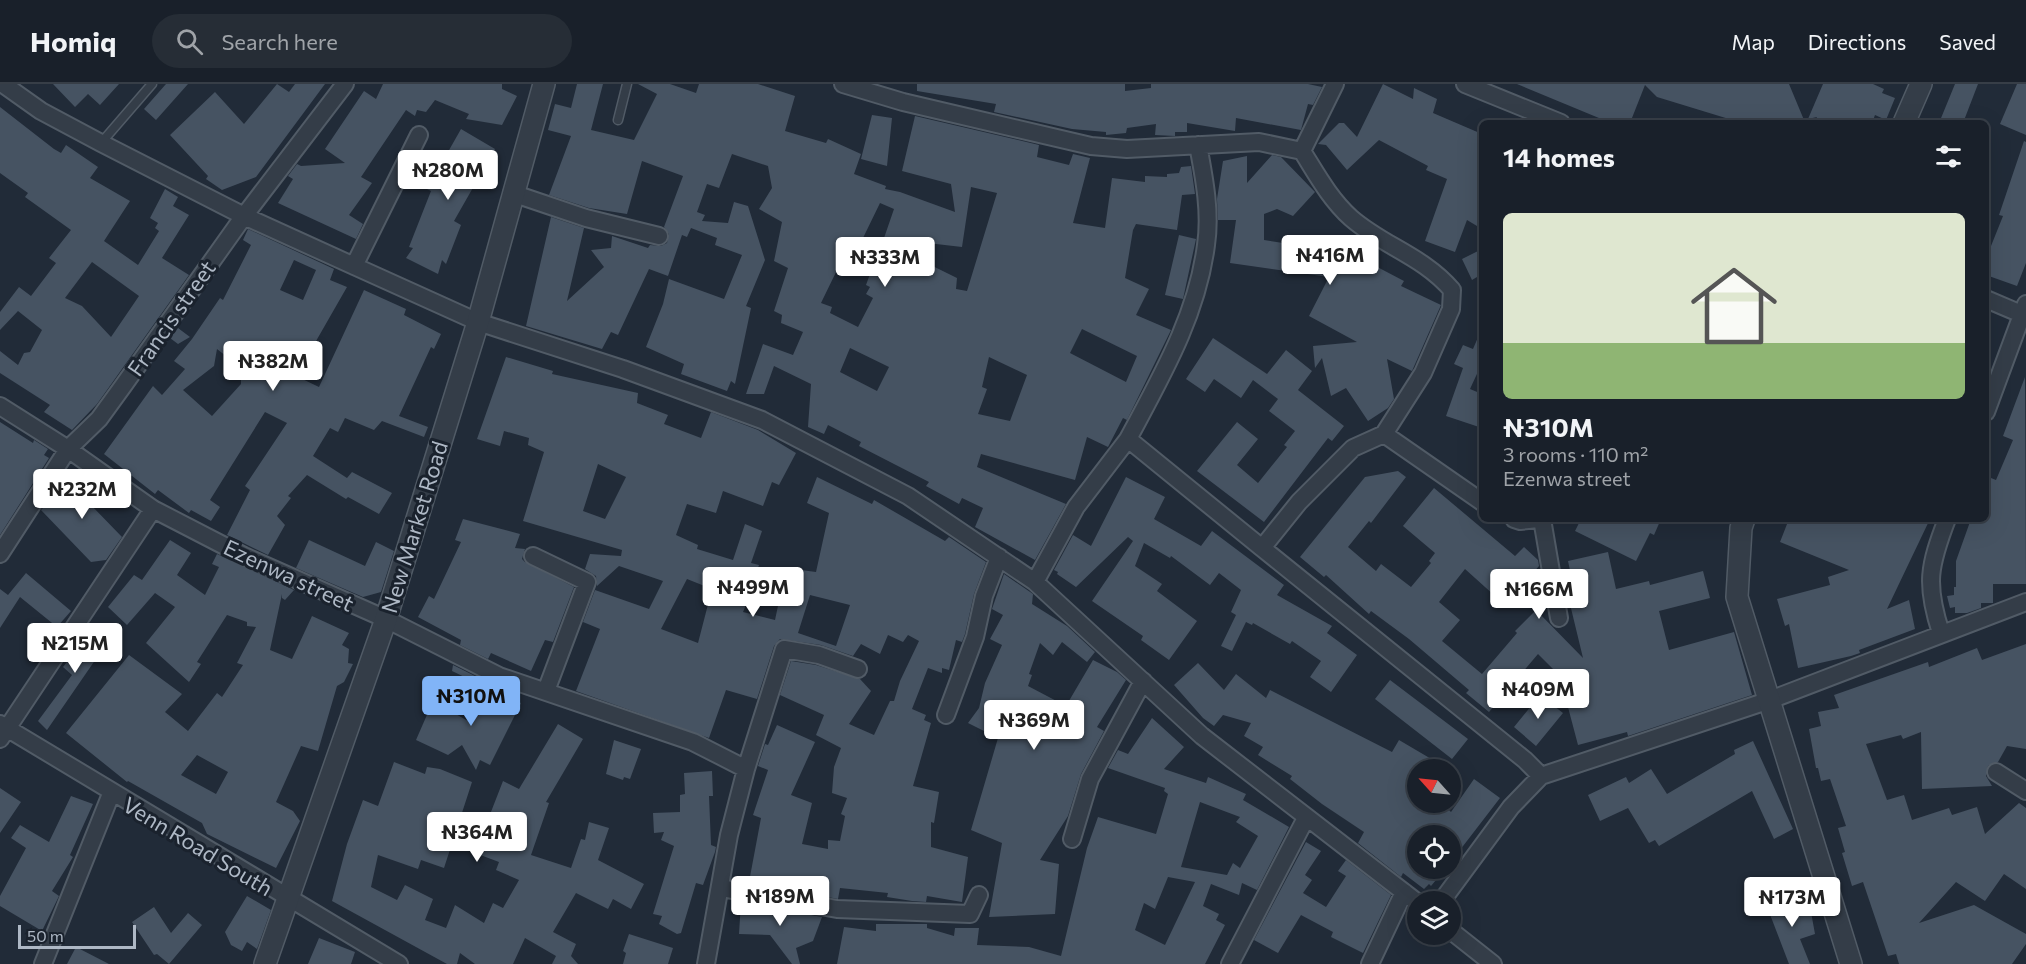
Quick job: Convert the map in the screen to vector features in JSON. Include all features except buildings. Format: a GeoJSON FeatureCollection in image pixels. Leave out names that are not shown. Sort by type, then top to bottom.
{"type":"FeatureCollection","features":[{"type":"Feature","properties":{"kind":"street"},"geometry":{"type":"LineString","coordinates":[[3,84],[41,111],[244,216],[478,322],[623,369],[762,420],[908,496],[1035,582],[1202,736],[1407,894]]}},
{"type":"Feature","properties":{"kind":"street","name":"Francis street"},"geometry":{"type":"LineString","coordinates":[[0,554],[68,449],[99,418],[244,216],[345,84]]}},
{"type":"Feature","properties":{"kind":"street","name":"New Market Road"},"geometry":{"type":"LineString","coordinates":[[265,964],[386,620],[478,322],[544,84]]}},
{"type":"Feature","properties":{"kind":"street"},"geometry":{"type":"LineString","coordinates":[[843,84],[903,102],[1091,146],[1127,149],[1259,142],[1302,151],[1330,197],[1353,219],[1435,271],[1452,290],[1450,309],[1423,373],[1384,434],[1353,448],[1299,502],[1262,548]]}},
{"type":"Feature","properties":{"kind":"street"},"geometry":{"type":"LineString","coordinates":[[1302,151],[1335,84]]}},
{"type":"Feature","properties":{"kind":"street"},"geometry":{"type":"LineString","coordinates":[[1465,84],[1554,120]]}},
{"type":"Feature","properties":{"kind":"street"},"geometry":{"type":"LineString","coordinates":[[1906,120],[1921,84]]}},
{"type":"Feature","properties":{"kind":"street"},"geometry":{"type":"LineString","coordinates":[[354,266],[419,135]]}},
{"type":"Feature","properties":{"kind":"street"},"geometry":{"type":"LineString","coordinates":[[1035,582],[1076,507],[1128,440],[1175,351],[1198,291],[1207,243],[1206,193],[1198,145]]}},
{"type":"Feature","properties":{"kind":"street"},"geometry":{"type":"LineString","coordinates":[[512,193],[586,218],[659,236]]}},
{"type":"Feature","properties":{"kind":"street"},"geometry":{"type":"LineString","coordinates":[[1989,300],[2025,312],[1989,404]]}},
{"type":"Feature","properties":{"kind":"street","name":"Ezenwa street"},"geometry":{"type":"LineString","coordinates":[[0,406],[68,449],[153,509],[244,556],[386,620],[499,676],[693,742],[746,769]]}},
{"type":"Feature","properties":{"kind":"street"},"geometry":{"type":"LineString","coordinates":[[1384,434],[1479,500]]}},
{"type":"Feature","properties":{"kind":"street"},"geometry":{"type":"LineString","coordinates":[[1128,440],[1507,745],[1541,776]]}},
{"type":"Feature","properties":{"kind":"street"},"geometry":{"type":"LineString","coordinates":[[2,731],[153,509]]}},
{"type":"Feature","properties":{"kind":"street"},"geometry":{"type":"LineString","coordinates":[[1541,522],[1559,618]]}},
{"type":"Feature","properties":{"kind":"street"},"geometry":{"type":"LineString","coordinates":[[1743,522],[1737,597],[1851,964]]}},
{"type":"Feature","properties":{"kind":"street"},"geometry":{"type":"LineString","coordinates":[[1941,633],[1931,604],[1930,572],[1946,522]]}},
{"type":"Feature","properties":{"kind":"street"},"geometry":{"type":"LineString","coordinates":[[533,556],[587,582],[546,691]]}},
{"type":"Feature","properties":{"kind":"street"},"geometry":{"type":"LineString","coordinates":[[946,715],[975,637],[984,596],[999,557]]}},
{"type":"Feature","properties":{"kind":"street"},"geometry":{"type":"LineString","coordinates":[[1449,891],[1511,807],[1541,776],[1770,700],[2026,602]]}},
{"type":"Feature","properties":{"kind":"street"},"geometry":{"type":"LineString","coordinates":[[706,964],[729,835],[746,769],[784,649],[819,655],[858,669]]}},
{"type":"Feature","properties":{"kind":"street"},"geometry":{"type":"LineString","coordinates":[[1072,839],[1090,779],[1143,681]]}},
{"type":"Feature","properties":{"kind":"street","name":"Venn Road South"},"geometry":{"type":"LineString","coordinates":[[2,731],[399,964]]}},
{"type":"Feature","properties":{"kind":"street"},"geometry":{"type":"LineString","coordinates":[[1996,772],[2026,791]]}},
{"type":"Feature","properties":{"kind":"street"},"geometry":{"type":"LineString","coordinates":[[43,964],[111,794]]}},
{"type":"Feature","properties":{"kind":"street"},"geometry":{"type":"LineString","coordinates":[[1230,964],[1306,818]]}},
{"type":"Feature","properties":{"kind":"street"},"geometry":{"type":"LineString","coordinates":[[721,888],[837,909],[970,914],[979,895]]}},
{"type":"Feature","properties":{"kind":"street"},"geometry":{"type":"LineString","coordinates":[[1370,964],[1404,892]]}},
{"type":"Feature","properties":{"kind":"street"},"geometry":{"type":"LineString","coordinates":[[1461,939],[1493,964]]}},
{"type":"Feature","properties":{"kind":"lane"},"geometry":{"type":"LineString","coordinates":[[101,143],[152,84]]}},
{"type":"Feature","properties":{"kind":"lane"},"geometry":{"type":"LineString","coordinates":[[618,120],[627,84]]}}]}
